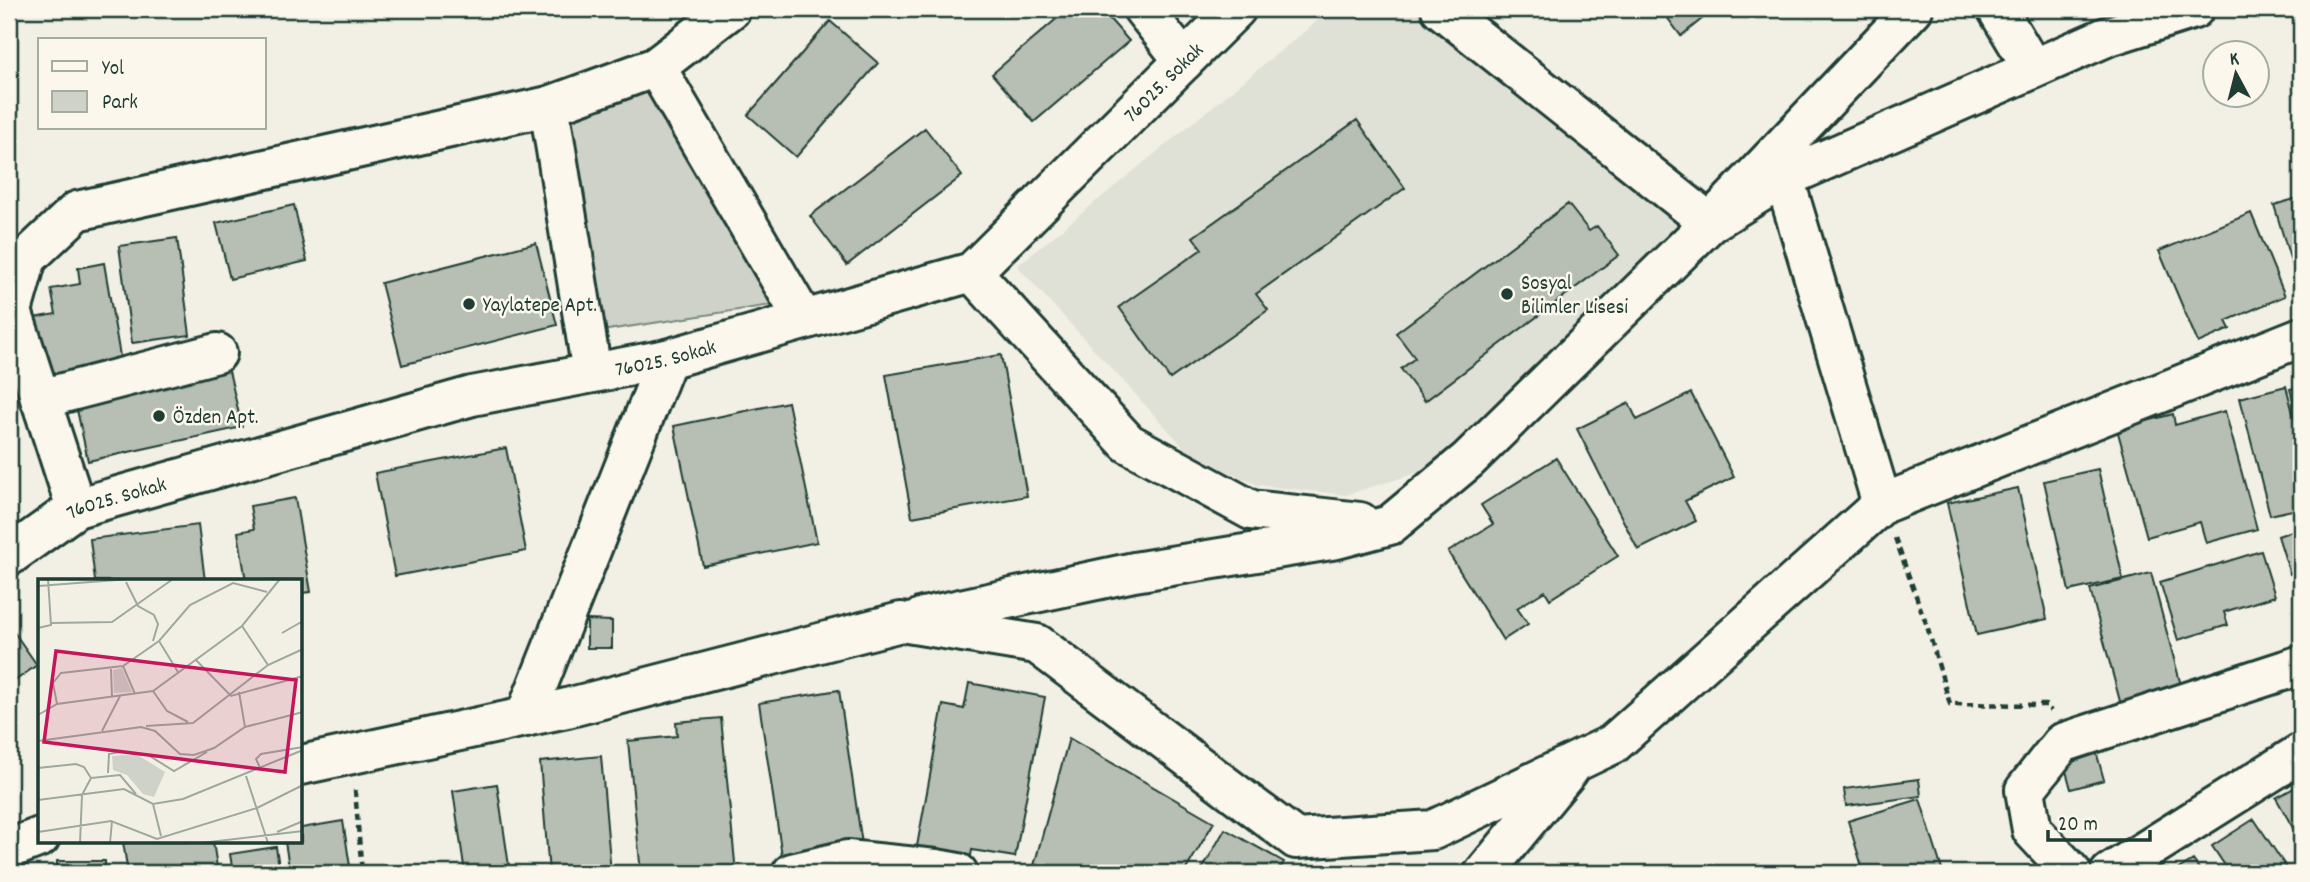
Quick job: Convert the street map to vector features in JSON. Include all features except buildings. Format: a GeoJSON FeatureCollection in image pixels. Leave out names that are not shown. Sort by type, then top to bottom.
{"type":"FeatureCollection","features":[{"type":"Feature","properties":{"kind":"street"},"geometry":{"type":"LineString","coordinates":[[76,508],[12,311],[27,258],[78,211],[549,106],[656,67],[731,9]]}},
{"type":"Feature","properties":{"kind":"street"},"geometry":{"type":"LineString","coordinates":[[1143,9],[1184,61]]}},
{"type":"Feature","properties":{"kind":"street","name":"76025. Sokak"},"geometry":{"type":"LineString","coordinates":[[9,556],[76,508],[472,396],[667,359],[972,272],[1236,9]]}},
{"type":"Feature","properties":{"kind":"street"},"geometry":{"type":"LineString","coordinates":[[1441,9],[1710,223]]}},
{"type":"Feature","properties":{"kind":"street"},"geometry":{"type":"LineString","coordinates":[[303,765],[525,717],[901,622],[1134,572],[1337,539],[1390,525],[1468,460],[1710,223],[1913,9]]}},
{"type":"Feature","properties":{"kind":"street"},"geometry":{"type":"LineString","coordinates":[[1997,9],[2033,69]]}},
{"type":"Feature","properties":{"kind":"street"},"geometry":{"type":"LineString","coordinates":[[1710,223],[1784,178],[2106,37],[2194,9]]}},
{"type":"Feature","properties":{"kind":"street"},"geometry":{"type":"LineString","coordinates":[[656,67],[804,320]]}},
{"type":"Feature","properties":{"kind":"street"},"geometry":{"type":"LineString","coordinates":[[549,106],[592,373]]}},
{"type":"Feature","properties":{"kind":"street"},"geometry":{"type":"LineString","coordinates":[[1784,178],[1882,504]]}},
{"type":"Feature","properties":{"kind":"street"},"geometry":{"type":"LineString","coordinates":[[972,272],[1128,443],[1251,510],[1390,525]]}},
{"type":"Feature","properties":{"kind":"street"},"geometry":{"type":"LineString","coordinates":[[901,622],[1037,644],[1296,839],[1433,830],[1613,744],[1882,504],[2301,337]]}},
{"type":"Feature","properties":{"kind":"street"},"geometry":{"type":"LineString","coordinates":[[40,399],[218,353]]}},
{"type":"Feature","properties":{"kind":"street"},"geometry":{"type":"LineString","coordinates":[[525,717],[667,359]]}},
{"type":"Feature","properties":{"kind":"street"},"geometry":{"type":"LineString","coordinates":[[2072,873],[2032,830],[2025,790],[2062,743],[2301,665]]}},
{"type":"Feature","properties":{"kind":"street"},"geometry":{"type":"LineString","coordinates":[[2109,873],[2301,753]]}},
{"type":"Feature","properties":{"kind":"street"},"geometry":{"type":"LineString","coordinates":[[1484,873],[1576,762]]}},
{"type":"Feature","properties":{"kind":"street"},"geometry":{"type":"LineString","coordinates":[[9,849],[38,838]]}},
{"type":"Feature","properties":{"kind":"street"},"geometry":{"type":"LineString","coordinates":[[792,873],[847,860],[958,873]]}},
{"type":"Feature","properties":{"kind":"path"},"geometry":{"type":"LineString","coordinates":[[1882,504],[1927,626],[1950,704],[2046,705],[2074,738]]}},
{"type":"Feature","properties":{"kind":"path"},"geometry":{"type":"LineString","coordinates":[[352,754],[362,873]]}},
{"type":"Feature","properties":{"kind":"shaded area"},"geometry":{"type":"Polygon","coordinates":[[[1332,9],[1417,9],[1676,209],[1680,257],[1449,463],[1346,495],[1258,485],[1192,456],[1017,266],[1332,9]]]}},
{"type":"Feature","properties":{"kind":"green space"},"geometry":{"type":"Polygon","coordinates":[[[647,86],[771,305],[601,331],[570,118],[647,86]]]}},
{"type":"Feature","properties":{"kind":"place","name":"Sosyal Bilimler Lisesi"},"geometry":{"type":"Point","coordinates":[1507,294]}},
{"type":"Feature","properties":{"kind":"place","name":"Yaylatepe Apt."},"geometry":{"type":"Point","coordinates":[469,304]}},
{"type":"Feature","properties":{"kind":"place","name":"Özden Apt."},"geometry":{"type":"Point","coordinates":[159,416]}}]}
